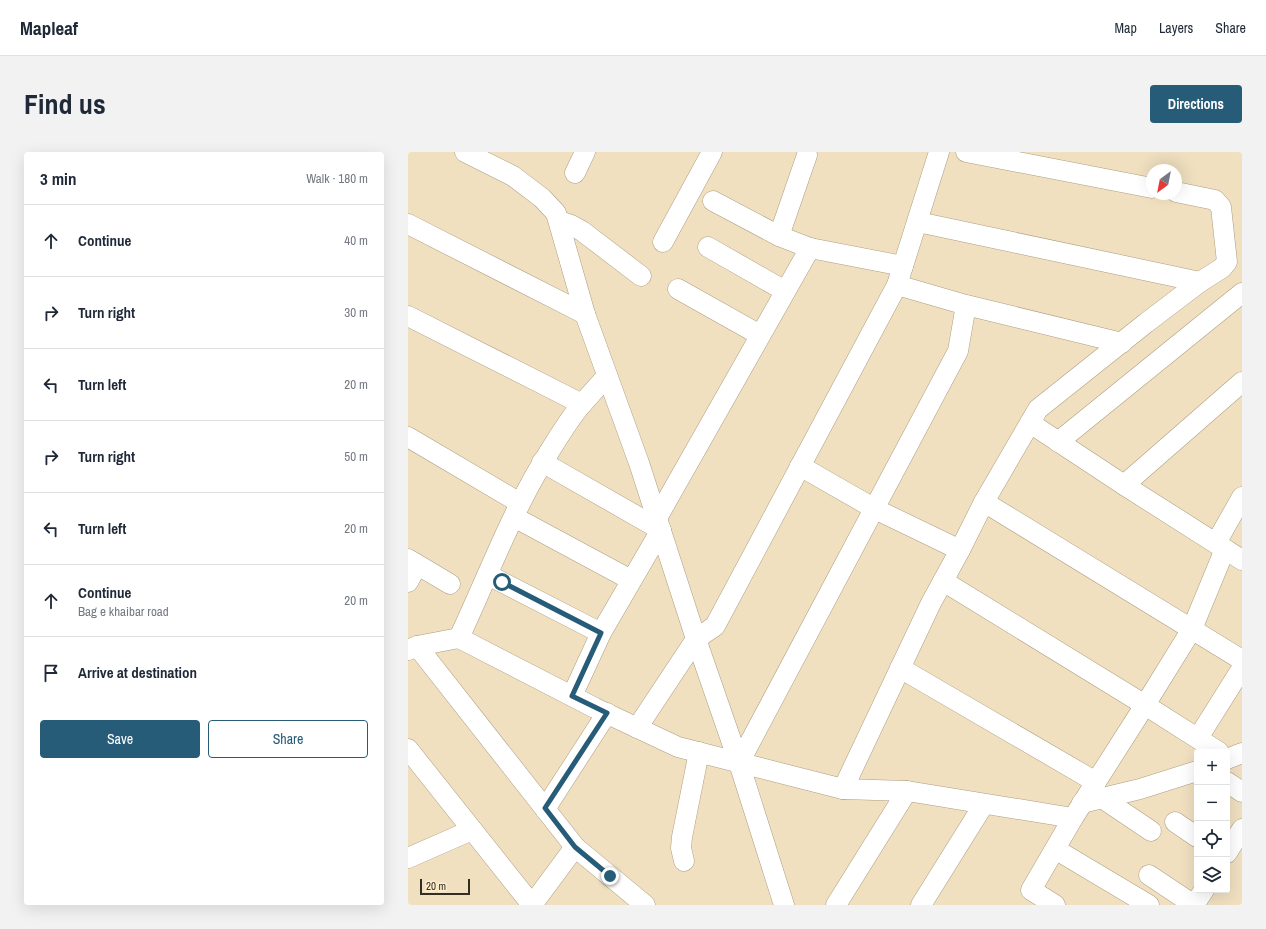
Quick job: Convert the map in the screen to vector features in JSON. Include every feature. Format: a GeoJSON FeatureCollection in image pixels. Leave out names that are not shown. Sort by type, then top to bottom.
{"type":"FeatureCollection","features":[{"type":"Feature","properties":{"kind":"street"},"geometry":{"type":"LineString","coordinates":[[465,152],[513,176],[542,198],[556,213],[585,314],[659,524],[696,639],[739,763],[784,905]]}},
{"type":"Feature","properties":{"kind":"street"},"geometry":{"type":"LineString","coordinates":[[575,173],[585,152]]}},
{"type":"Feature","properties":{"kind":"street"},"geometry":{"type":"LineString","coordinates":[[663,242],[712,152]]}},
{"type":"Feature","properties":{"kind":"street"},"geometry":{"type":"LineString","coordinates":[[637,728],[696,639],[715,626],[896,285],[918,222],[939,152]]}},
{"type":"Feature","properties":{"kind":"street"},"geometry":{"type":"LineString","coordinates":[[966,152],[1146,187]]}},
{"type":"Feature","properties":{"kind":"street"},"geometry":{"type":"LineString","coordinates":[[779,236],[805,153]]}},
{"type":"Feature","properties":{"kind":"street"},"geometry":{"type":"LineString","coordinates":[[843,789],[931,603],[984,502],[1038,408],[1200,282],[1222,268],[1227,262],[1221,207],[1215,200],[1182,193]]}},
{"type":"Feature","properties":{"kind":"street"},"geometry":{"type":"LineString","coordinates":[[713,201],[779,236],[810,248],[903,266]]}},
{"type":"Feature","properties":{"kind":"street"},"geometry":{"type":"LineString","coordinates":[[558,221],[576,228],[641,276]]}},
{"type":"Feature","properties":{"kind":"street"},"geometry":{"type":"LineString","coordinates":[[918,222],[1200,282]]}},
{"type":"Feature","properties":{"kind":"street"},"geometry":{"type":"LineString","coordinates":[[408,224],[585,314]]}},
{"type":"Feature","properties":{"kind":"street"},"geometry":{"type":"LineString","coordinates":[[708,247],[785,291]]}},
{"type":"Feature","properties":{"kind":"street"},"geometry":{"type":"LineString","coordinates":[[572,696],[601,633],[631,580],[659,524],[760,335],[810,248]]}},
{"type":"Feature","properties":{"kind":"street"},"geometry":{"type":"LineString","coordinates":[[896,285],[966,305],[1122,343]]}},
{"type":"Feature","properties":{"kind":"street"},"geometry":{"type":"LineString","coordinates":[[678,289],[760,335]]}},
{"type":"Feature","properties":{"kind":"street"},"geometry":{"type":"LineString","coordinates":[[1058,442],[1242,293]]}},
{"type":"Feature","properties":{"kind":"street"},"geometry":{"type":"LineString","coordinates":[[739,763],[958,351],[966,305]]}},
{"type":"Feature","properties":{"kind":"street"},"geometry":{"type":"LineString","coordinates":[[408,316],[582,404]]}},
{"type":"Feature","properties":{"kind":"street"},"geometry":{"type":"LineString","coordinates":[[459,638],[517,510],[542,462],[571,417],[607,376]]}},
{"type":"Feature","properties":{"kind":"street"},"geometry":{"type":"LineString","coordinates":[[1124,485],[1242,382]]}},
{"type":"Feature","properties":{"kind":"street"},"geometry":{"type":"LineString","coordinates":[[1030,423],[1242,560]]}},
{"type":"Feature","properties":{"kind":"street"},"geometry":{"type":"LineString","coordinates":[[408,437],[517,510],[631,580]]}},
{"type":"Feature","properties":{"kind":"street"},"geometry":{"type":"LineString","coordinates":[[542,462],[659,524]]}},
{"type":"Feature","properties":{"kind":"street"},"geometry":{"type":"LineString","coordinates":[[800,466],[875,509],[960,550]]}},
{"type":"Feature","properties":{"kind":"street"},"geometry":{"type":"LineString","coordinates":[[1056,905],[1026,898],[1078,811],[1099,790],[1145,705],[1192,629],[1220,546],[1242,497]]}},
{"type":"Feature","properties":{"kind":"street"},"geometry":{"type":"LineString","coordinates":[[984,502],[1242,660]]}},
{"type":"Feature","properties":{"kind":"street"},"geometry":{"type":"LineString","coordinates":[[411,569],[450,584]]}},
{"type":"Feature","properties":{"kind":"street"},"geometry":{"type":"LineString","coordinates":[[488,575],[601,633]]}},
{"type":"Feature","properties":{"kind":"street"},"geometry":{"type":"LineString","coordinates":[[943,581],[1217,749]]}},
{"type":"Feature","properties":{"kind":"street"},"geometry":{"type":"LineString","coordinates":[[645,905],[575,847],[545,808],[413,648],[459,638],[572,696],[678,747],[843,789],[907,791],[984,804],[1078,811]]}},
{"type":"Feature","properties":{"kind":"street"},"geometry":{"type":"LineString","coordinates":[[900,668],[1099,790],[1151,831]]}},
{"type":"Feature","properties":{"kind":"street"},"geometry":{"type":"LineString","coordinates":[[1198,738],[1242,668]]}},
{"type":"Feature","properties":{"kind":"street"},"geometry":{"type":"LineString","coordinates":[[545,808],[607,713]]}},
{"type":"Feature","properties":{"kind":"street"},"geometry":{"type":"LineString","coordinates":[[408,749],[532,905],[575,847]]}},
{"type":"Feature","properties":{"kind":"street"},"geometry":{"type":"LineString","coordinates":[[684,861],[681,848],[682,837],[699,752]]}},
{"type":"Feature","properties":{"kind":"street"},"geometry":{"type":"LineString","coordinates":[[1099,790],[1140,789],[1194,772]]}},
{"type":"Feature","properties":{"kind":"street"},"geometry":{"type":"LineString","coordinates":[[1230,784],[1242,792]]}},
{"type":"Feature","properties":{"kind":"street"},"geometry":{"type":"LineString","coordinates":[[836,905],[907,791]]}},
{"type":"Feature","properties":{"kind":"street"},"geometry":{"type":"LineString","coordinates":[[921,905],[984,804]]}},
{"type":"Feature","properties":{"kind":"street"},"geometry":{"type":"LineString","coordinates":[[1175,822],[1194,835]]}},
{"type":"Feature","properties":{"kind":"street"},"geometry":{"type":"LineString","coordinates":[[1230,848],[1242,829]]}},
{"type":"Feature","properties":{"kind":"street"},"geometry":{"type":"LineString","coordinates":[[408,858],[472,830]]}},
{"type":"Feature","properties":{"kind":"street"},"geometry":{"type":"LineString","coordinates":[[1055,849],[1149,905]]}},
{"type":"Feature","properties":{"kind":"street"},"geometry":{"type":"LineString","coordinates":[[1149,875],[1194,905],[1202,893]]}},
{"type":"Feature","properties":{"kind":"route"},"geometry":{"type":"LineString","coordinates":[[502,582],[601,633],[572,696],[607,713],[545,808],[575,847],[610,876]]}}]}
